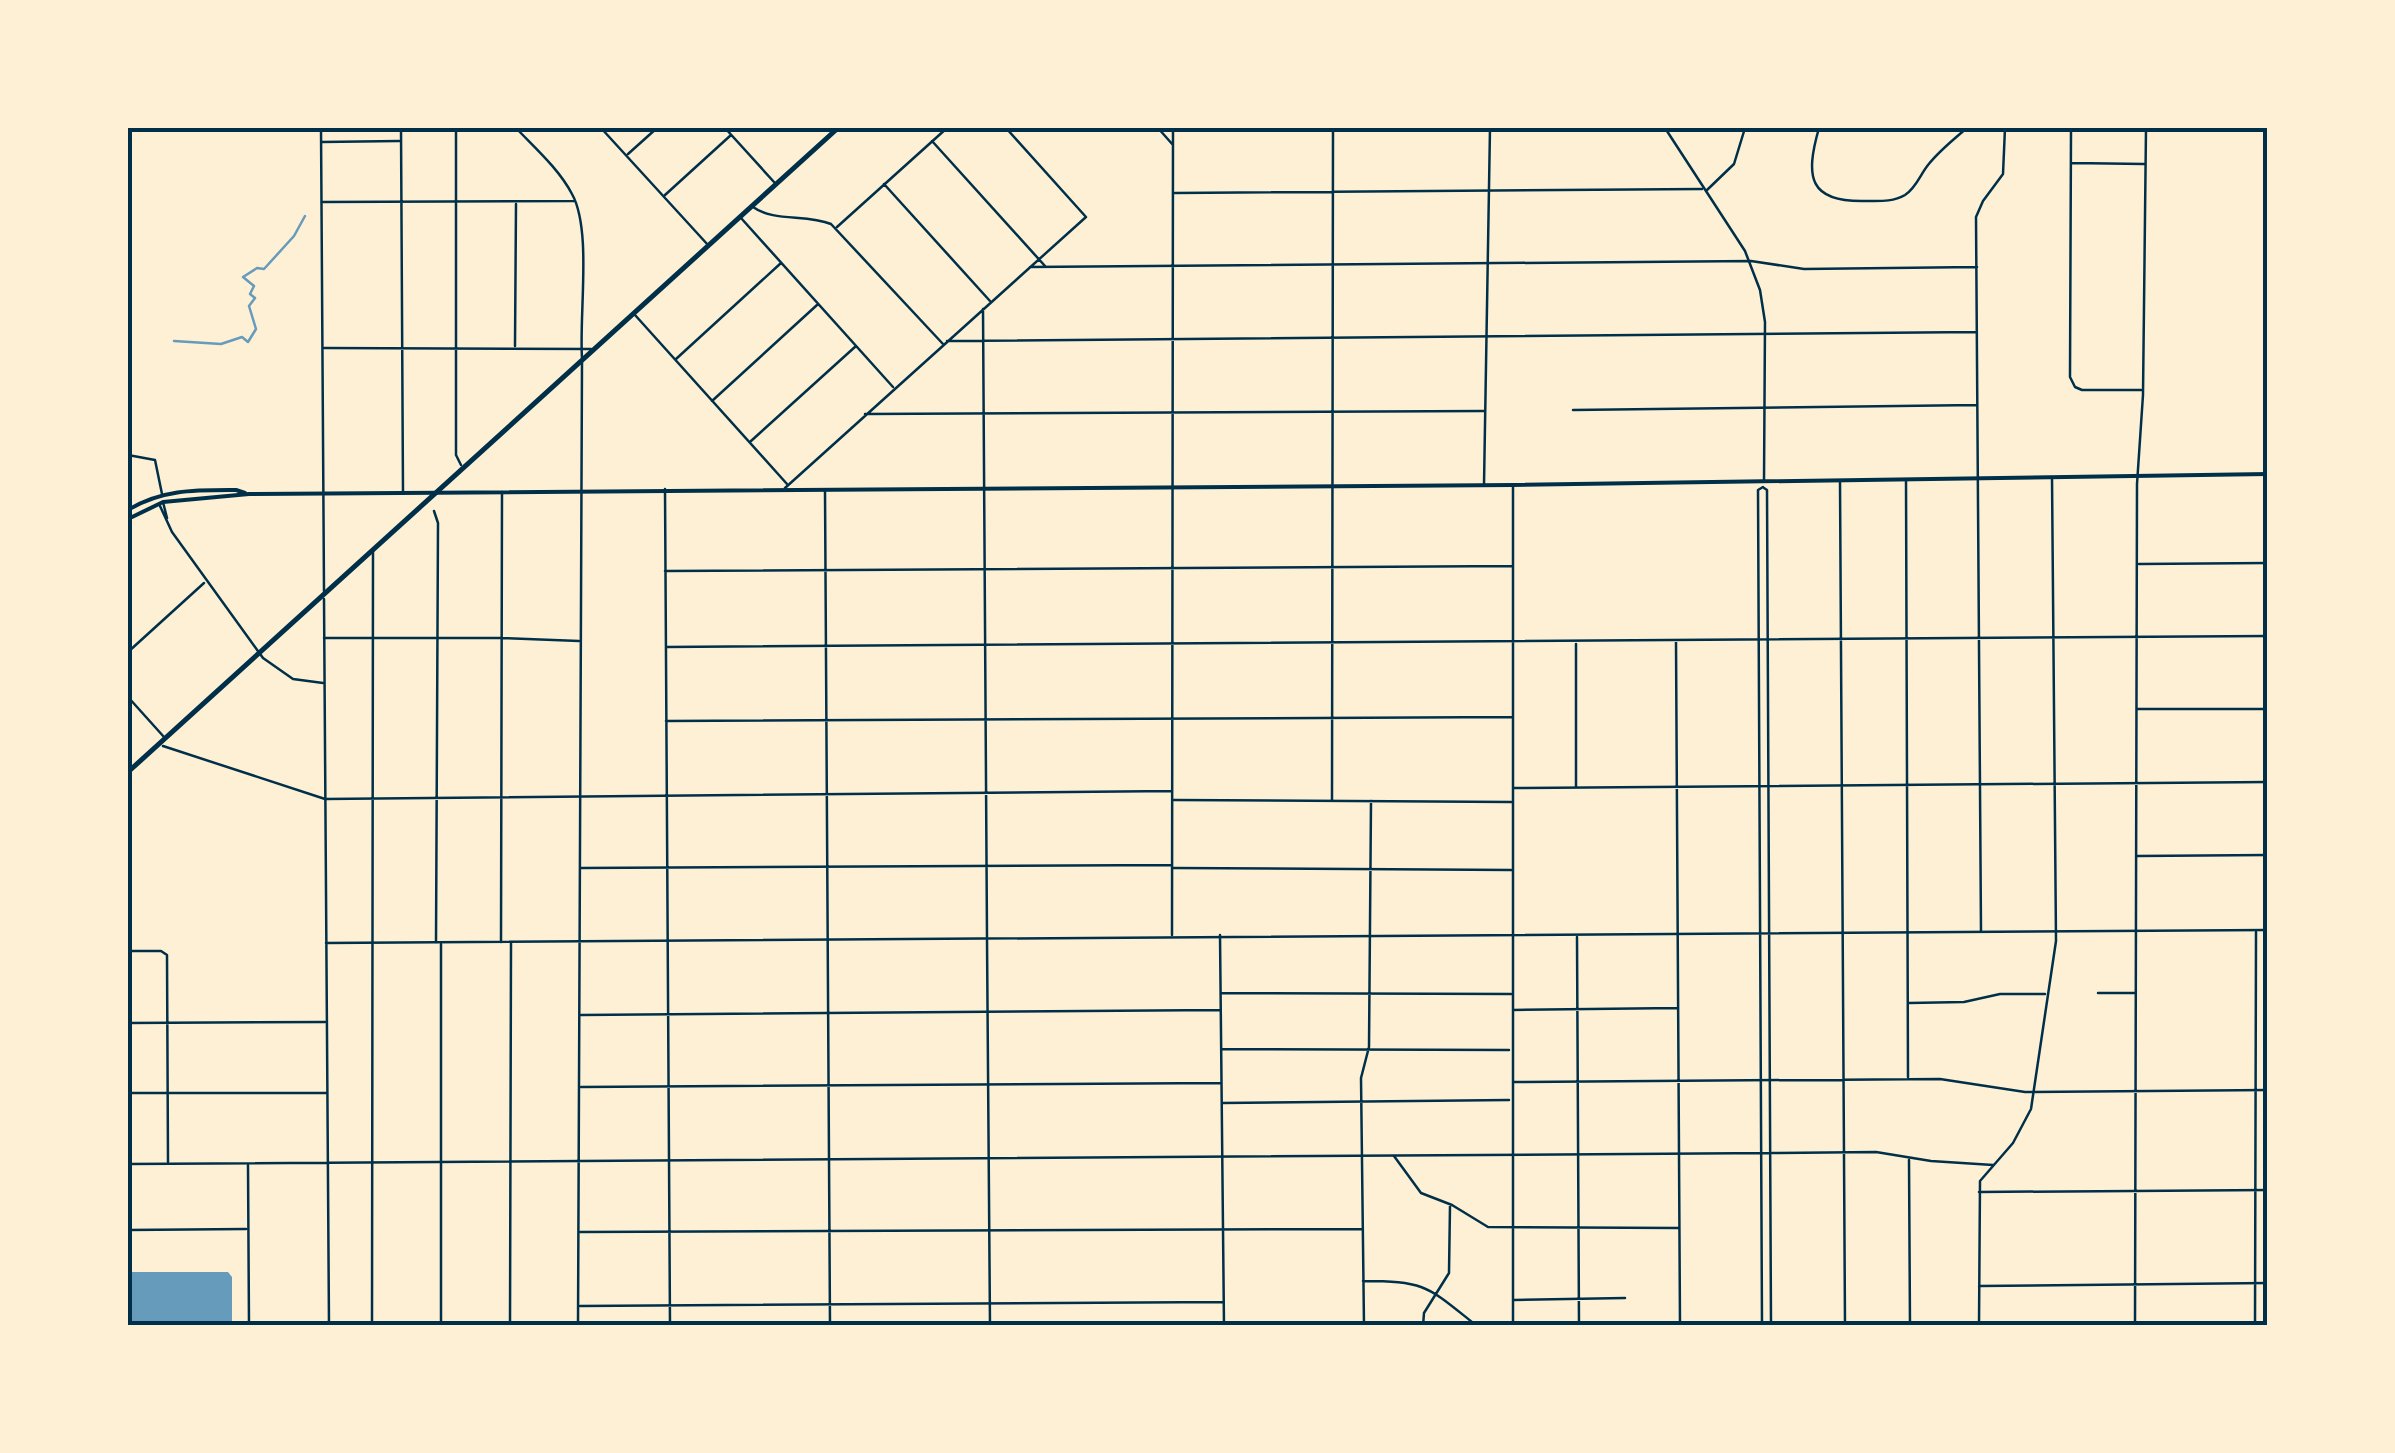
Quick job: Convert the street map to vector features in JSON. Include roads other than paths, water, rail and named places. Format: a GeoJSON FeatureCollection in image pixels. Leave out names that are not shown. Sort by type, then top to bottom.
{"type":"FeatureCollection","features":[{"type":"Feature","properties":{"kind":"main road"},"geometry":{"type":"LineString","coordinates":[[128,772],[838,128]]}},
{"type":"Feature","properties":{"kind":"main road"},"geometry":{"type":"LineString","coordinates":[[128,510],[149,502],[250,494],[787,486],[1513,485],[2268,474]]}},
{"type":"Feature","properties":{"kind":"main road"},"geometry":{"type":"LineString","coordinates":[[128,518],[162,494],[236,490],[250,494]]}},
{"type":"Feature","properties":{"kind":"street"},"geometry":{"type":"LineString","coordinates":[[321,128],[328,1326]]}},
{"type":"Feature","properties":{"kind":"street"},"geometry":{"type":"LineString","coordinates":[[401,128],[403,493]]}},
{"type":"Feature","properties":{"kind":"street"},"geometry":{"type":"LineString","coordinates":[[456,128],[456,455],[462,468]]}},
{"type":"Feature","properties":{"kind":"street"},"geometry":{"type":"LineString","coordinates":[[516,128],[559,175],[575,201],[581,234],[578,1326]]}},
{"type":"Feature","properties":{"kind":"street"},"geometry":{"type":"LineString","coordinates":[[601,128],[708,246]]}},
{"type":"Feature","properties":{"kind":"street"},"geometry":{"type":"LineString","coordinates":[[626,155],[658,128]]}},
{"type":"Feature","properties":{"kind":"street"},"geometry":{"type":"LineString","coordinates":[[724,128],[776,184]]}},
{"type":"Feature","properties":{"kind":"street"},"geometry":{"type":"LineString","coordinates":[[836,228],[948,128]]}},
{"type":"Feature","properties":{"kind":"street"},"geometry":{"type":"LineString","coordinates":[[634,313],[787,486],[1086,217],[1006,128]]}},
{"type":"Feature","properties":{"kind":"street"},"geometry":{"type":"LineString","coordinates":[[1158,128],[1173,145]]}},
{"type":"Feature","properties":{"kind":"street"},"geometry":{"type":"LineString","coordinates":[[1172,936],[1173,128]]}},
{"type":"Feature","properties":{"kind":"street"},"geometry":{"type":"LineString","coordinates":[[1332,800],[1333,128]]}},
{"type":"Feature","properties":{"kind":"street"},"geometry":{"type":"LineString","coordinates":[[1484,484],[1490,128]]}},
{"type":"Feature","properties":{"kind":"street"},"geometry":{"type":"LineString","coordinates":[[1665,128],[1750,262],[1762,296],[1763,487]]}},
{"type":"Feature","properties":{"kind":"street"},"geometry":{"type":"LineString","coordinates":[[1173,193],[1705,190],[1734,164],[1746,128]]}},
{"type":"Feature","properties":{"kind":"street"},"geometry":{"type":"LineString","coordinates":[[1819,128],[1810,162],[1813,181],[1831,198],[1856,202],[1893,200],[1907,194],[1933,159],[1967,128]]}},
{"type":"Feature","properties":{"kind":"street"},"geometry":{"type":"LineString","coordinates":[[1981,932],[1976,217],[2002,174],[2005,128]]}},
{"type":"Feature","properties":{"kind":"street"},"geometry":{"type":"LineString","coordinates":[[2071,128],[2070,366],[2075,387],[2143,390]]}},
{"type":"Feature","properties":{"kind":"street"},"geometry":{"type":"LineString","coordinates":[[2135,1326],[2137,564],[2146,128]]}},
{"type":"Feature","properties":{"kind":"street"},"geometry":{"type":"LineString","coordinates":[[664,196],[731,135]]}},
{"type":"Feature","properties":{"kind":"street"},"geometry":{"type":"LineString","coordinates":[[322,142],[401,141]]}},
{"type":"Feature","properties":{"kind":"street"},"geometry":{"type":"LineString","coordinates":[[932,141],[1046,267]]}},
{"type":"Feature","properties":{"kind":"street"},"geometry":{"type":"LineString","coordinates":[[2071,163],[2146,164]]}},
{"type":"Feature","properties":{"kind":"street"},"geometry":{"type":"LineString","coordinates":[[884,184],[990,302]]}},
{"type":"Feature","properties":{"kind":"street"},"geometry":{"type":"LineString","coordinates":[[516,201],[516,347]]}},
{"type":"Feature","properties":{"kind":"street"},"geometry":{"type":"LineString","coordinates":[[322,202],[575,201]]}},
{"type":"Feature","properties":{"kind":"street"},"geometry":{"type":"LineString","coordinates":[[752,206],[764,214],[808,216],[836,228],[945,342],[1977,332]]}},
{"type":"Feature","properties":{"kind":"street"},"geometry":{"type":"LineString","coordinates":[[740,217],[894,388]]}},
{"type":"Feature","properties":{"kind":"street"},"geometry":{"type":"LineString","coordinates":[[1030,267],[1750,262],[1804,270],[1977,267]]}},
{"type":"Feature","properties":{"kind":"street"},"geometry":{"type":"LineString","coordinates":[[675,360],[781,263]]}},
{"type":"Feature","properties":{"kind":"street"},"geometry":{"type":"LineString","coordinates":[[712,401],[818,304]]}},
{"type":"Feature","properties":{"kind":"street"},"geometry":{"type":"LineString","coordinates":[[983,308],[990,1326]]}},
{"type":"Feature","properties":{"kind":"street"},"geometry":{"type":"LineString","coordinates":[[750,442],[856,346]]}},
{"type":"Feature","properties":{"kind":"street"},"geometry":{"type":"LineString","coordinates":[[323,348],[594,349]]}},
{"type":"Feature","properties":{"kind":"street"},"geometry":{"type":"LineString","coordinates":[[1573,410],[1979,404]]}},
{"type":"Feature","properties":{"kind":"street"},"geometry":{"type":"LineString","coordinates":[[865,414],[1485,411]]}},
{"type":"Feature","properties":{"kind":"street"},"geometry":{"type":"LineString","coordinates":[[128,454],[154,460],[172,532],[259,652],[287,676],[324,684]]}},
{"type":"Feature","properties":{"kind":"street"},"geometry":{"type":"LineString","coordinates":[[1979,1326],[1980,1180],[2019,1134],[2036,1092],[2056,932],[2052,477]]}},
{"type":"Feature","properties":{"kind":"street"},"geometry":{"type":"LineString","coordinates":[[1840,480],[1845,1326]]}},
{"type":"Feature","properties":{"kind":"street"},"geometry":{"type":"LineString","coordinates":[[1906,480],[1908,1079]]}},
{"type":"Feature","properties":{"kind":"street"},"geometry":{"type":"LineString","coordinates":[[1513,485],[1513,1326]]}},
{"type":"Feature","properties":{"kind":"street"},"geometry":{"type":"LineString","coordinates":[[1763,487],[1767,490],[1771,1326]]}},
{"type":"Feature","properties":{"kind":"street"},"geometry":{"type":"LineString","coordinates":[[1762,1326],[1758,490],[1763,487]]}},
{"type":"Feature","properties":{"kind":"street"},"geometry":{"type":"LineString","coordinates":[[825,488],[830,1326]]}},
{"type":"Feature","properties":{"kind":"street"},"geometry":{"type":"LineString","coordinates":[[665,489],[670,1326]]}},
{"type":"Feature","properties":{"kind":"street"},"geometry":{"type":"LineString","coordinates":[[502,490],[502,942]]}},
{"type":"Feature","properties":{"kind":"street"},"geometry":{"type":"LineString","coordinates":[[434,511],[438,523],[440,1326]]}},
{"type":"Feature","properties":{"kind":"street"},"geometry":{"type":"LineString","coordinates":[[372,1326],[373,549]]}},
{"type":"Feature","properties":{"kind":"street"},"geometry":{"type":"LineString","coordinates":[[2137,564],[2268,563]]}},
{"type":"Feature","properties":{"kind":"street"},"geometry":{"type":"LineString","coordinates":[[666,571],[1513,566]]}},
{"type":"Feature","properties":{"kind":"street"},"geometry":{"type":"LineString","coordinates":[[128,652],[207,581]]}},
{"type":"Feature","properties":{"kind":"street"},"geometry":{"type":"LineString","coordinates":[[666,647],[2268,636]]}},
{"type":"Feature","properties":{"kind":"street"},"geometry":{"type":"LineString","coordinates":[[324,638],[580,642]]}},
{"type":"Feature","properties":{"kind":"street"},"geometry":{"type":"LineString","coordinates":[[1676,640],[1680,1326]]}},
{"type":"Feature","properties":{"kind":"street"},"geometry":{"type":"LineString","coordinates":[[1576,641],[1576,788]]}},
{"type":"Feature","properties":{"kind":"street"},"geometry":{"type":"LineString","coordinates":[[128,697],[165,738]]}},
{"type":"Feature","properties":{"kind":"street"},"geometry":{"type":"LineString","coordinates":[[2136,709],[2268,709]]}},
{"type":"Feature","properties":{"kind":"street"},"geometry":{"type":"LineString","coordinates":[[666,721],[1512,717]]}},
{"type":"Feature","properties":{"kind":"street"},"geometry":{"type":"LineString","coordinates":[[158,744],[325,799],[1172,792]]}},
{"type":"Feature","properties":{"kind":"street"},"geometry":{"type":"LineString","coordinates":[[1512,788],[2268,782]]}},
{"type":"Feature","properties":{"kind":"street"},"geometry":{"type":"LineString","coordinates":[[1172,800],[1512,802]]}},
{"type":"Feature","properties":{"kind":"street"},"geometry":{"type":"LineString","coordinates":[[1364,1326],[1361,1074],[1369,1050],[1370,801]]}},
{"type":"Feature","properties":{"kind":"street"},"geometry":{"type":"LineString","coordinates":[[2136,856],[2268,855]]}},
{"type":"Feature","properties":{"kind":"street"},"geometry":{"type":"LineString","coordinates":[[580,868],[987,865],[1511,870]]}},
{"type":"Feature","properties":{"kind":"street"},"geometry":{"type":"LineString","coordinates":[[2255,1326],[2256,930]]}},
{"type":"Feature","properties":{"kind":"street"},"geometry":{"type":"LineString","coordinates":[[326,943],[2268,930]]}},
{"type":"Feature","properties":{"kind":"street"},"geometry":{"type":"LineString","coordinates":[[1220,935],[1224,1326]]}},
{"type":"Feature","properties":{"kind":"street"},"geometry":{"type":"LineString","coordinates":[[1577,936],[1579,1326]]}},
{"type":"Feature","properties":{"kind":"street"},"geometry":{"type":"LineString","coordinates":[[510,1326],[511,942]]}},
{"type":"Feature","properties":{"kind":"street"},"geometry":{"type":"LineString","coordinates":[[128,951],[167,955],[168,1164]]}},
{"type":"Feature","properties":{"kind":"street"},"geometry":{"type":"LineString","coordinates":[[1220,993],[1511,994]]}},
{"type":"Feature","properties":{"kind":"street"},"geometry":{"type":"LineString","coordinates":[[2098,993],[2136,993]]}},
{"type":"Feature","properties":{"kind":"street"},"geometry":{"type":"LineString","coordinates":[[1908,1003],[2046,994]]}},
{"type":"Feature","properties":{"kind":"street"},"geometry":{"type":"LineString","coordinates":[[1512,1010],[1678,1008]]}},
{"type":"Feature","properties":{"kind":"street"},"geometry":{"type":"LineString","coordinates":[[580,1015],[1220,1010]]}},
{"type":"Feature","properties":{"kind":"street"},"geometry":{"type":"LineString","coordinates":[[128,1022],[327,1022]]}},
{"type":"Feature","properties":{"kind":"street"},"geometry":{"type":"LineString","coordinates":[[1220,1049],[1512,1050]]}},
{"type":"Feature","properties":{"kind":"street"},"geometry":{"type":"LineString","coordinates":[[1512,1082],[1908,1079],[1951,1080],[2036,1092],[2268,1090]]}},
{"type":"Feature","properties":{"kind":"street"},"geometry":{"type":"LineString","coordinates":[[579,1087],[1221,1084]]}},
{"type":"Feature","properties":{"kind":"street"},"geometry":{"type":"LineString","coordinates":[[128,1093],[327,1092]]}},
{"type":"Feature","properties":{"kind":"street"},"geometry":{"type":"LineString","coordinates":[[1221,1103],[1512,1100]]}},
{"type":"Feature","properties":{"kind":"street"},"geometry":{"type":"LineString","coordinates":[[128,1164],[1844,1152],[1994,1165]]}},
{"type":"Feature","properties":{"kind":"street"},"geometry":{"type":"LineString","coordinates":[[1394,1156],[1421,1194],[1450,1204],[1480,1224],[1679,1228]]}},
{"type":"Feature","properties":{"kind":"street"},"geometry":{"type":"LineString","coordinates":[[1909,1158],[1910,1326]]}},
{"type":"Feature","properties":{"kind":"street"},"geometry":{"type":"LineString","coordinates":[[248,1164],[249,1326]]}},
{"type":"Feature","properties":{"kind":"street"},"geometry":{"type":"LineString","coordinates":[[1980,1192],[2268,1190]]}},
{"type":"Feature","properties":{"kind":"street"},"geometry":{"type":"LineString","coordinates":[[1423,1326],[1424,1313],[1450,1270],[1450,1204]]}},
{"type":"Feature","properties":{"kind":"street"},"geometry":{"type":"LineString","coordinates":[[128,1230],[248,1229]]}},
{"type":"Feature","properties":{"kind":"street"},"geometry":{"type":"LineString","coordinates":[[578,1232],[1362,1229]]}},
{"type":"Feature","properties":{"kind":"street"},"geometry":{"type":"LineString","coordinates":[[1363,1280],[1407,1281],[1438,1294],[1477,1326]]}},
{"type":"Feature","properties":{"kind":"street"},"geometry":{"type":"LineString","coordinates":[[1979,1286],[2268,1284]]}},
{"type":"Feature","properties":{"kind":"street"},"geometry":{"type":"LineString","coordinates":[[1513,1300],[1625,1298]]}},
{"type":"Feature","properties":{"kind":"street"},"geometry":{"type":"LineString","coordinates":[[578,1306],[1223,1302]]}},
{"type":"Feature","properties":{"kind":"water"},"geometry":{"type":"Polygon","coordinates":[[[128,1272],[228,1272],[232,1277],[232,1325],[128,1325],[128,1272]]]}},
{"type":"Feature","properties":{"kind":"waterway"},"geometry":{"type":"LineString","coordinates":[[174,341],[221,344],[242,337],[248,342],[256,329],[249,306],[255,298],[250,294],[254,286],[243,277],[257,268],[264,269],[294,236],[305,216]]}}]}
